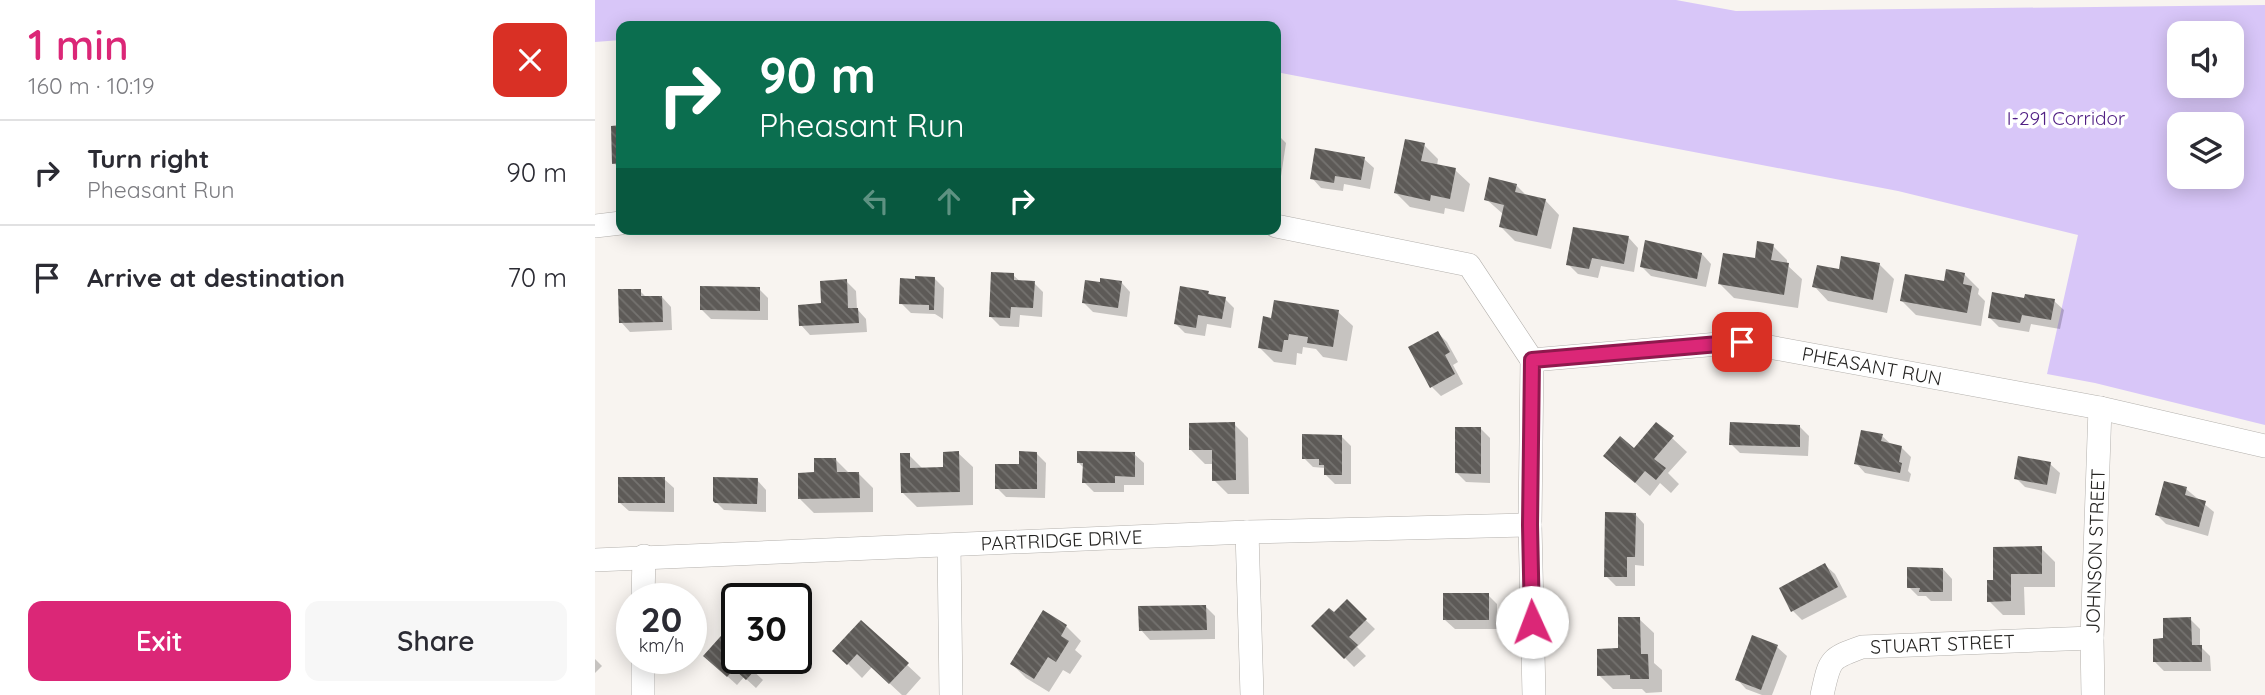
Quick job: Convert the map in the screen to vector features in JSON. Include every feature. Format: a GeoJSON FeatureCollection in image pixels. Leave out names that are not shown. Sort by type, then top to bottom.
{"type":"FeatureCollection","features":[{"type":"Feature","properties":{"kind":"street"},"geometry":{"type":"LineString","coordinates":[[595,226],[616,224]]}},
{"type":"Feature","properties":{"kind":"street"},"geometry":{"type":"LineString","coordinates":[[1281,227],[1469,265],[1532,360],[1530,525],[1534,695]]}},
{"type":"Feature","properties":{"kind":"street","name":"PHEASANT RUN"},"geometry":{"type":"LineString","coordinates":[[1532,360],[1742,342],[2100,408],[2265,446]]}},
{"type":"Feature","properties":{"kind":"street","name":"JOHNSON STREET"},"geometry":{"type":"LineString","coordinates":[[2093,695],[2092,638],[2100,408]]}},
{"type":"Feature","properties":{"kind":"street","name":"PARTRIDGE DRIVE"},"geometry":{"type":"LineString","coordinates":[[595,560],[1247,532],[1530,525]]}},
{"type":"Feature","properties":{"kind":"street"},"geometry":{"type":"LineString","coordinates":[[1247,532],[1252,695]]}},
{"type":"Feature","properties":{"kind":"street"},"geometry":{"type":"LineString","coordinates":[[949,546],[951,695]]}},
{"type":"Feature","properties":{"kind":"street"},"geometry":{"type":"LineString","coordinates":[[643,583],[644,556]]}},
{"type":"Feature","properties":{"kind":"street","name":"STUART STREET"},"geometry":{"type":"LineString","coordinates":[[1822,695],[1827,670],[1836,656],[1862,647],[2092,638]]}},
{"type":"Feature","properties":{"kind":"street"},"geometry":{"type":"LineString","coordinates":[[643,674],[643,695]]}},
{"type":"Feature","properties":{"kind":"green space","name":"I-291 Corridor"},"geometry":{"type":"Polygon","coordinates":[[[595,0],[1676,0],[1736,11],[2265,5],[2265,425],[2095,383],[2047,374],[2078,235],[1898,191],[1281,73],[1281,21],[616,21],[616,40],[595,42],[595,0]]]}},
{"type":"Feature","properties":{"kind":"building"},"geometry":{"type":"Polygon","coordinates":[[[611,126],[616,126],[616,164],[612,164],[611,126]]]}},
{"type":"Feature","properties":{"kind":"building"},"geometry":{"type":"Polygon","coordinates":[[[1405,139],[1425,143],[1421,161],[1456,168],[1450,199],[1431,195],[1430,201],[1394,193],[1405,139]]]}},
{"type":"Feature","properties":{"kind":"building"},"geometry":{"type":"Polygon","coordinates":[[[1315,148],[1365,157],[1361,180],[1335,176],[1334,183],[1310,179],[1315,148]]]}},
{"type":"Feature","properties":{"kind":"building"},"geometry":{"type":"Polygon","coordinates":[[[1489,177],[1517,184],[1515,192],[1546,199],[1537,236],[1499,227],[1504,205],[1484,200],[1489,177]]]}},
{"type":"Feature","properties":{"kind":"building"},"geometry":{"type":"Polygon","coordinates":[[[1573,227],[1629,236],[1624,264],[1592,258],[1589,269],[1566,265],[1573,227]]]}},
{"type":"Feature","properties":{"kind":"building"},"geometry":{"type":"Polygon","coordinates":[[[1645,240],[1702,253],[1697,279],[1640,267],[1645,240]]]}},
{"type":"Feature","properties":{"kind":"building"},"geometry":{"type":"Polygon","coordinates":[[[1757,241],[1774,244],[1771,260],[1789,263],[1784,295],[1718,284],[1723,253],[1755,258],[1757,241]]]}},
{"type":"Feature","properties":{"kind":"building"},"geometry":{"type":"Polygon","coordinates":[[[1841,256],[1880,263],[1873,300],[1812,287],[1817,265],[1839,269],[1841,256]]]}},
{"type":"Feature","properties":{"kind":"building"},"geometry":{"type":"Polygon","coordinates":[[[1946,269],[1965,273],[1963,284],[1972,286],[1967,313],[1900,301],[1905,274],[1944,281],[1946,269]]]}},
{"type":"Feature","properties":{"kind":"building"},"geometry":{"type":"Polygon","coordinates":[[[991,272],[1014,273],[1014,280],[1035,281],[1033,308],[1011,307],[1010,318],[989,317],[991,272]]]}},
{"type":"Feature","properties":{"kind":"building"},"geometry":{"type":"Polygon","coordinates":[[[915,276],[935,277],[934,310],[929,310],[929,305],[899,304],[900,278],[915,279],[915,276]]]}},
{"type":"Feature","properties":{"kind":"building"},"geometry":{"type":"Polygon","coordinates":[[[1100,278],[1122,281],[1118,308],[1082,303],[1085,280],[1100,282],[1100,278]]]}},
{"type":"Feature","properties":{"kind":"building"},"geometry":{"type":"Polygon","coordinates":[[[847,279],[848,308],[858,308],[859,323],[799,326],[798,305],[821,303],[820,281],[847,279]]]}},
{"type":"Feature","properties":{"kind":"building"},"geometry":{"type":"Polygon","coordinates":[[[700,286],[760,287],[760,311],[700,310],[700,286]]]}},
{"type":"Feature","properties":{"kind":"building"},"geometry":{"type":"Polygon","coordinates":[[[1180,286],[1226,297],[1222,319],[1198,315],[1196,328],[1174,324],[1180,286]]]}},
{"type":"Feature","properties":{"kind":"building"},"geometry":{"type":"Polygon","coordinates":[[[618,289],[641,289],[641,296],[662,296],[663,322],[619,323],[618,289]]]}},
{"type":"Feature","properties":{"kind":"building"},"geometry":{"type":"Polygon","coordinates":[[[1992,292],[2024,298],[2025,294],[2055,299],[2051,320],[2022,315],[2020,323],[1988,318],[1992,292]]]}},
{"type":"Feature","properties":{"kind":"building"},"geometry":{"type":"Polygon","coordinates":[[[1274,300],[1339,310],[1333,347],[1307,343],[1308,337],[1289,334],[1288,340],[1284,340],[1282,352],[1258,348],[1263,316],[1271,318],[1274,300]]]}},
{"type":"Feature","properties":{"kind":"building"},"geometry":{"type":"Polygon","coordinates":[[[1438,331],[1450,352],[1445,355],[1455,374],[1430,388],[1408,347],[1438,331]]]}},
{"type":"Feature","properties":{"kind":"building"},"geometry":{"type":"Polygon","coordinates":[[[1235,422],[1236,480],[1212,481],[1212,450],[1189,450],[1189,423],[1235,422]]]}},
{"type":"Feature","properties":{"kind":"building"},"geometry":{"type":"Polygon","coordinates":[[[1656,422],[1674,436],[1654,459],[1666,468],[1656,480],[1645,471],[1635,483],[1603,456],[1620,436],[1634,448],[1656,422]]]}},
{"type":"Feature","properties":{"kind":"building"},"geometry":{"type":"Polygon","coordinates":[[[1730,422],[1800,425],[1800,447],[1729,445],[1730,422]]]}},
{"type":"Feature","properties":{"kind":"building"},"geometry":{"type":"Polygon","coordinates":[[[1455,427],[1481,427],[1481,474],[1455,473],[1455,427]]]}},
{"type":"Feature","properties":{"kind":"building"},"geometry":{"type":"Polygon","coordinates":[[[1861,430],[1883,434],[1881,441],[1902,446],[1900,473],[1854,464],[1861,430]]]}},
{"type":"Feature","properties":{"kind":"building"},"geometry":{"type":"Polygon","coordinates":[[[1302,434],[1342,435],[1342,475],[1324,475],[1324,465],[1319,465],[1319,459],[1302,459],[1302,434]]]}},
{"type":"Feature","properties":{"kind":"building"},"geometry":{"type":"Polygon","coordinates":[[[959,451],[960,492],[901,493],[900,453],[910,453],[910,468],[943,467],[943,452],[959,451]]]}},
{"type":"Feature","properties":{"kind":"building"},"geometry":{"type":"Polygon","coordinates":[[[1019,451],[1037,452],[1037,489],[995,489],[995,464],[1019,464],[1019,451]]]}},
{"type":"Feature","properties":{"kind":"building"},"geometry":{"type":"Polygon","coordinates":[[[1077,451],[1135,452],[1135,477],[1115,476],[1115,483],[1082,483],[1083,463],[1077,463],[1077,451]]]}},
{"type":"Feature","properties":{"kind":"building"},"geometry":{"type":"Polygon","coordinates":[[[2018,456],[2051,462],[2047,485],[2014,479],[2018,456]]]}},
{"type":"Feature","properties":{"kind":"building"},"geometry":{"type":"Polygon","coordinates":[[[814,458],[836,458],[837,472],[859,472],[860,498],[798,499],[798,473],[814,472],[814,458]]]}},
{"type":"Feature","properties":{"kind":"building"},"geometry":{"type":"Polygon","coordinates":[[[618,477],[665,477],[665,503],[618,503],[618,477]]]}},
{"type":"Feature","properties":{"kind":"building"},"geometry":{"type":"Polygon","coordinates":[[[713,477],[758,478],[757,504],[715,503],[713,477]]]}},
{"type":"Feature","properties":{"kind":"building"},"geometry":{"type":"Polygon","coordinates":[[[2164,481],[2187,487],[2185,495],[2206,501],[2199,527],[2155,515],[2164,481]]]}},
{"type":"Feature","properties":{"kind":"building"},"geometry":{"type":"Polygon","coordinates":[[[1605,512],[1636,513],[1635,557],[1627,557],[1627,577],[1604,577],[1605,512]]]}},
{"type":"Feature","properties":{"kind":"building"},"geometry":{"type":"Polygon","coordinates":[[[2042,546],[2042,574],[2011,574],[2011,601],[1987,602],[1987,580],[1993,580],[1993,547],[2042,546]]]}},
{"type":"Feature","properties":{"kind":"building"},"geometry":{"type":"Polygon","coordinates":[[[1825,563],[1838,587],[1791,612],[1779,588],[1825,563]]]}},
{"type":"Feature","properties":{"kind":"building"},"geometry":{"type":"Polygon","coordinates":[[[1907,567],[1943,568],[1943,592],[1919,592],[1920,588],[1907,588],[1907,567]]]}},
{"type":"Feature","properties":{"kind":"building"},"geometry":{"type":"Polygon","coordinates":[[[1443,593],[1489,593],[1489,620],[1443,620],[1443,593]]]}},
{"type":"Feature","properties":{"kind":"building"},"geometry":{"type":"Polygon","coordinates":[[[1347,599],[1367,619],[1349,637],[1358,645],[1344,659],[1311,626],[1329,608],[1334,612],[1347,599]]]}},
{"type":"Feature","properties":{"kind":"building"},"geometry":{"type":"Polygon","coordinates":[[[1206,605],[1207,630],[1139,631],[1138,606],[1206,605]]]}},
{"type":"Feature","properties":{"kind":"building"},"geometry":{"type":"Polygon","coordinates":[[[1043,610],[1067,625],[1061,636],[1069,641],[1056,662],[1048,657],[1034,679],[1010,664],[1043,610]]]}},
{"type":"Feature","properties":{"kind":"building"},"geometry":{"type":"Polygon","coordinates":[[[1618,617],[1640,617],[1641,654],[1648,654],[1649,679],[1630,679],[1630,675],[1597,676],[1597,649],[1618,648],[1618,617]]]}},
{"type":"Feature","properties":{"kind":"building"},"geometry":{"type":"Polygon","coordinates":[[[2191,617],[2192,645],[2202,645],[2202,662],[2153,662],[2153,639],[2163,638],[2163,618],[2191,617]]]}},
{"type":"Feature","properties":{"kind":"building"},"geometry":{"type":"Polygon","coordinates":[[[861,620],[909,663],[889,684],[857,654],[847,665],[832,651],[861,620]]]}},
{"type":"Feature","properties":{"kind":"building"},"geometry":{"type":"Polygon","coordinates":[[[1752,635],[1778,645],[1761,690],[1735,680],[1752,635]]]}},
{"type":"Feature","properties":{"kind":"building"},"geometry":{"type":"Polygon","coordinates":[[[721,636],[721,672],[707,660],[707,652],[721,636]]]}},
{"type":"Feature","properties":{"kind":"building"},"geometry":{"type":"Polygon","coordinates":[[[739,674],[751,674],[746,680],[739,674]]]}},
{"type":"Feature","properties":{"kind":"route"},"geometry":{"type":"LineString","coordinates":[[1532,622],[1532,360],[1742,342]]}}]}
